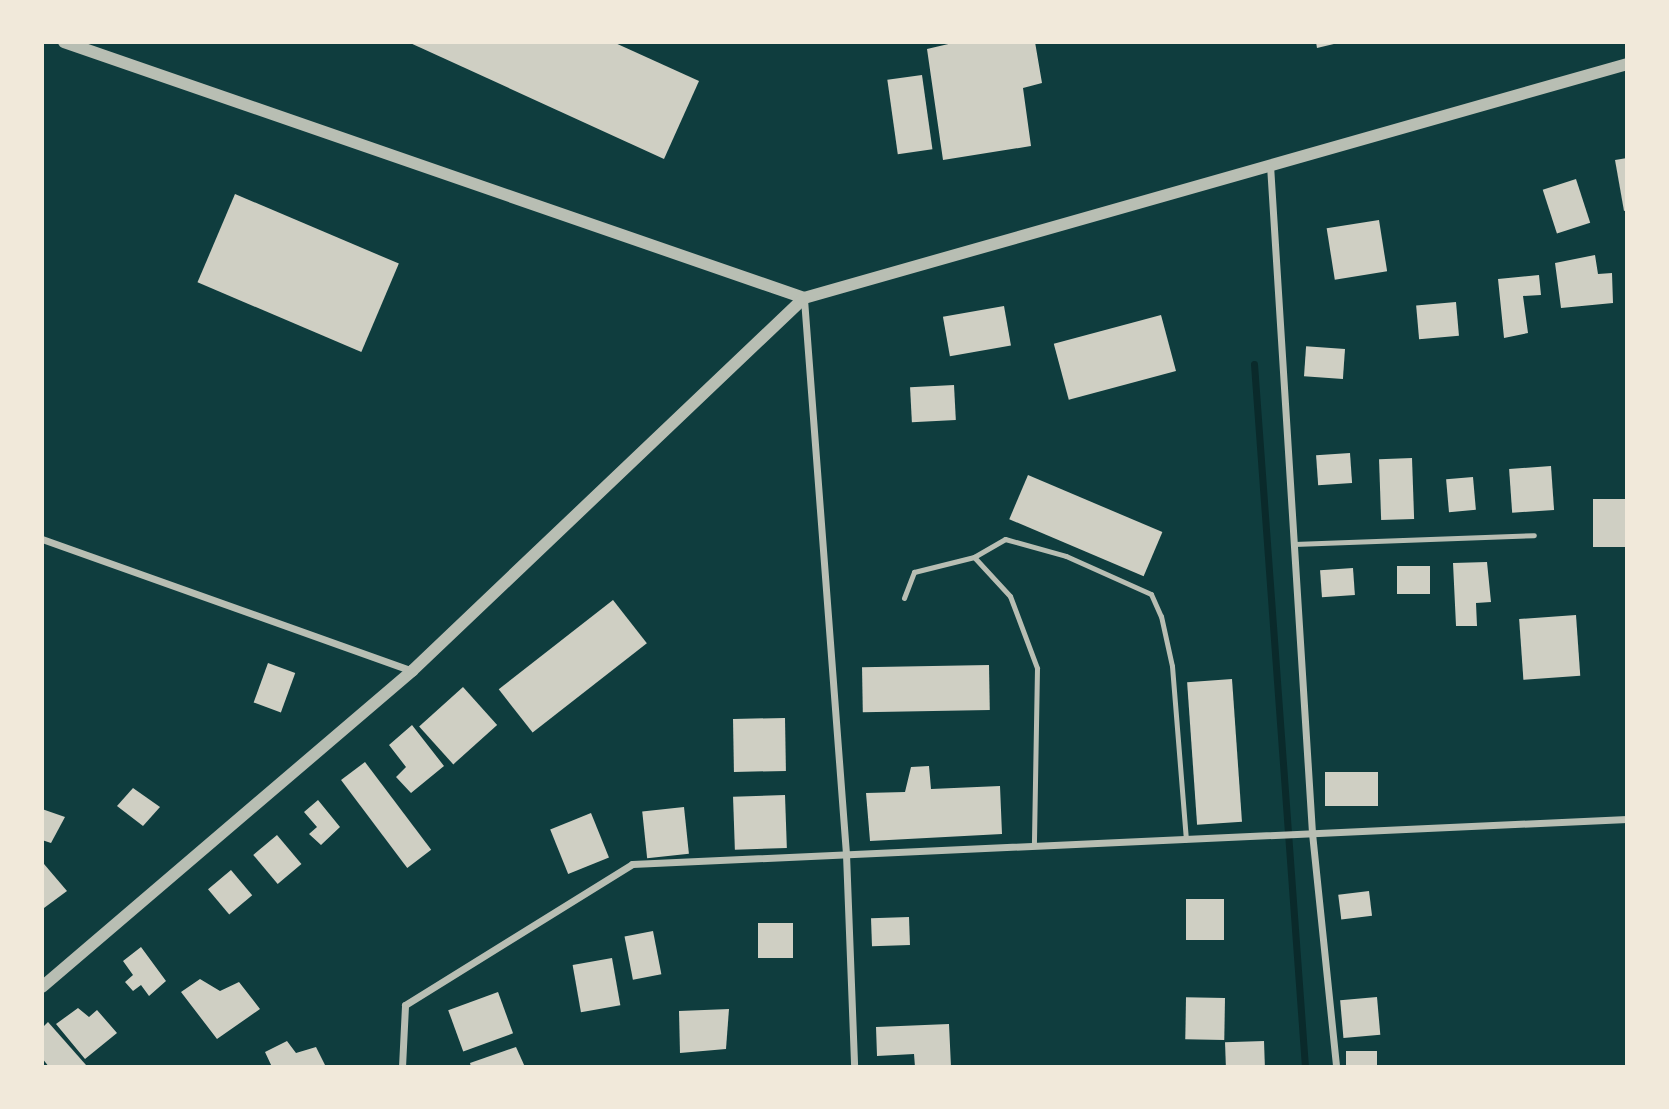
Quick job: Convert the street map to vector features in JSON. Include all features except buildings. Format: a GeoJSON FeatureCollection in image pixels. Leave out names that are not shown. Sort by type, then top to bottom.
{"type":"FeatureCollection","features":[{"type":"Feature","properties":{"kind":"street"},"geometry":{"type":"LineString","coordinates":[[64,42],[804,298]]}},
{"type":"Feature","properties":{"kind":"street"},"geometry":{"type":"LineString","coordinates":[[42,987],[412,671],[804,298],[1627,64]]}},
{"type":"Feature","properties":{"kind":"street"},"geometry":{"type":"LineString","coordinates":[[1270,164],[1312,833],[1336,1067]]}},
{"type":"Feature","properties":{"kind":"street"},"geometry":{"type":"LineString","coordinates":[[804,298],[846,854],[854,1067]]}},
{"type":"Feature","properties":{"kind":"street"},"geometry":{"type":"LineString","coordinates":[[42,539],[412,671]]}},
{"type":"Feature","properties":{"kind":"street"},"geometry":{"type":"LineString","coordinates":[[402,1067],[405,1004],[632,864],[1627,819]]}},
{"type":"Feature","properties":{"kind":"lane"},"geometry":{"type":"LineString","coordinates":[[1294,544],[1534,535]]}},
{"type":"Feature","properties":{"kind":"lane"},"geometry":{"type":"LineString","coordinates":[[904,598],[914,572],[974,557],[1005,539],[1066,556],[1151,594],[1161,616],[1172,666],[1186,839]]}},
{"type":"Feature","properties":{"kind":"lane"},"geometry":{"type":"LineString","coordinates":[[974,557],[1010,596],[1037,668],[1034,845]]}},
{"type":"Feature","properties":{"kind":"waterway"},"geometry":{"type":"LineString","coordinates":[[1254,364],[1305,1067]]}}]}
